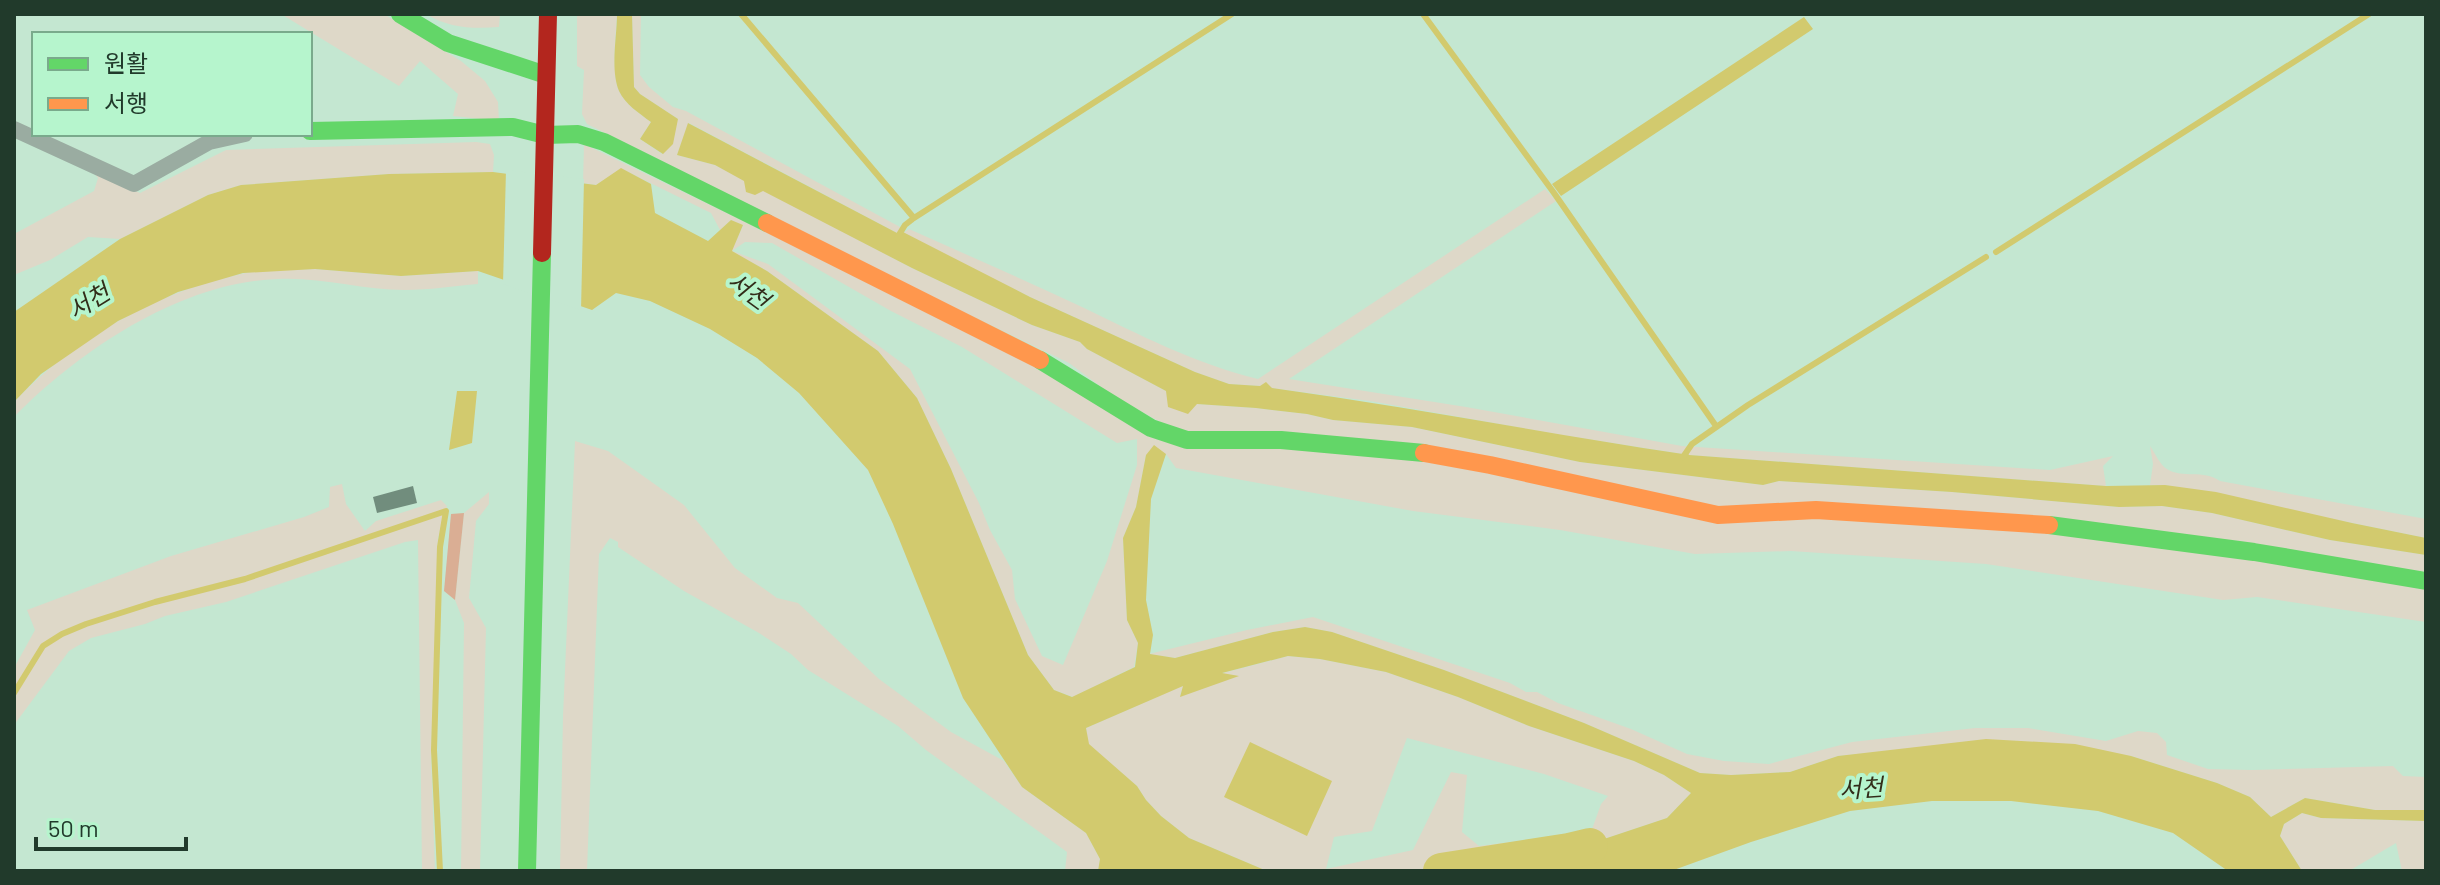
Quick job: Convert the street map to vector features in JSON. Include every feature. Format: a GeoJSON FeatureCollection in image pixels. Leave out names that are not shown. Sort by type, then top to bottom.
{"type":"FeatureCollection","features":[{"type":"Feature","properties":{"kind":"main road"},"geometry":{"type":"LineString","coordinates":[[400,14],[448,43],[546,75]]}},
{"type":"Feature","properties":{"kind":"main road"},"geometry":{"type":"LineString","coordinates":[[527,871],[548,14]]}},
{"type":"Feature","properties":{"kind":"main road"},"geometry":{"type":"LineString","coordinates":[[312,131],[513,127],[545,135],[578,134],[604,142],[1052,366],[1151,428],[1187,440],[1281,440],[1422,453],[1718,515],[1816,510],[2039,524],[2254,552],[2426,581]]}},
{"type":"Feature","properties":{"kind":"street"},"geometry":{"type":"LineString","coordinates":[[14,129],[134,184],[209,142],[236,136]]}},
{"type":"Feature","properties":{"kind":"shaded area"},"geometry":{"type":"Polygon","coordinates":[[[281,14],[384,14],[461,61],[485,81],[498,102],[499,121],[453,116],[458,94],[420,61],[399,86],[281,14]]]}},
{"type":"Feature","properties":{"kind":"shaded area"},"geometry":{"type":"Polygon","coordinates":[[[426,14],[500,14],[499,27],[461,26],[426,14]]]}},
{"type":"Feature","properties":{"kind":"shaded area"},"geometry":{"type":"Polygon","coordinates":[[[577,14],[617,14],[615,64],[619,91],[651,122],[640,139],[662,154],[678,119],[634,87],[632,14],[641,14],[640,75],[673,107],[686,111],[900,227],[901,231],[897,233],[689,123],[677,155],[715,165],[912,268],[1032,325],[1080,342],[1087,349],[1166,391],[1197,404],[1412,427],[1580,462],[1763,485],[1779,481],[2119,507],[2162,506],[2212,513],[2330,540],[2426,555],[2426,576],[2254,546],[1720,510],[1492,459],[1190,433],[1160,422],[1112,395],[1069,363],[587,124],[582,114],[584,70],[577,66],[577,14]]]}},
{"type":"Feature","properties":{"kind":"shaded area"},"geometry":{"type":"Polygon","coordinates":[[[490,144],[494,155],[493,172],[389,174],[241,185],[208,195],[120,239],[88,237],[50,260],[14,275],[14,234],[94,191],[98,178],[93,172],[140,193],[226,150],[490,144]]]}},
{"type":"Feature","properties":{"kind":"shaded area"},"geometry":{"type":"Polygon","coordinates":[[[584,144],[1051,370],[1151,432],[1423,456],[1721,519],[1815,513],[2041,528],[2426,585],[2426,622],[2257,597],[2223,600],[1986,564],[1791,551],[1695,554],[1560,530],[1413,511],[1176,468],[1166,454],[1146,455],[1136,507],[1123,538],[1127,620],[1138,643],[1134,667],[1073,697],[1054,690],[1028,655],[951,469],[917,398],[878,351],[767,271],[731,251],[743,226],[731,220],[720,230],[711,213],[622,169],[596,185],[583,183],[584,144]],[[745,242],[732,251],[768,264],[910,369],[1012,570],[1015,599],[1042,656],[1063,665],[1107,561],[1137,465],[1137,439],[1117,443],[962,347],[891,311],[772,243],[745,242]]]}},
{"type":"Feature","properties":{"kind":"shaded area"},"geometry":{"type":"Polygon","coordinates":[[[1545,189],[1556,201],[1289,379],[1682,446],[2050,470],[2113,456],[2103,466],[2106,486],[1689,455],[1370,401],[1271,388],[1266,383],[1260,386],[1229,384],[1195,372],[1030,297],[902,234],[909,229],[1168,348],[1258,379],[1545,189]]]}},
{"type":"Feature","properties":{"kind":"shaded area"},"geometry":{"type":"Polygon","coordinates":[[[315,269],[401,276],[478,271],[478,284],[405,290],[278,279],[205,292],[169,306],[101,345],[40,392],[14,417],[14,402],[37,379],[90,339],[148,306],[209,282],[250,272],[315,269]]]}},
{"type":"Feature","properties":{"kind":"shaded area"},"geometry":{"type":"Polygon","coordinates":[[[575,441],[608,451],[684,505],[735,568],[777,598],[798,603],[879,679],[951,732],[1004,761],[1022,787],[1086,833],[1100,859],[1098,871],[1065,871],[1067,852],[926,750],[898,726],[808,670],[791,654],[759,633],[684,591],[618,547],[618,542],[610,538],[599,554],[587,871],[560,871],[563,716],[575,441]]]}},
{"type":"Feature","properties":{"kind":"shaded area"},"geometry":{"type":"Polygon","coordinates":[[[2150,446],[2162,465],[2173,472],[2207,475],[2220,481],[2426,519],[2426,538],[2165,485],[2150,485],[2153,464],[2150,446]]]}},
{"type":"Feature","properties":{"kind":"shaded area"},"geometry":{"type":"Polygon","coordinates":[[[342,484],[346,504],[365,531],[376,521],[441,500],[447,506],[438,538],[431,757],[435,871],[422,871],[418,540],[226,602],[91,638],[69,651],[14,725],[14,668],[35,630],[27,610],[171,556],[329,507],[330,487],[342,484]]]}},
{"type":"Feature","properties":{"kind":"shaded area"},"geometry":{"type":"Polygon","coordinates":[[[489,492],[489,504],[476,521],[469,598],[486,628],[480,871],[461,871],[464,623],[455,600],[464,513],[489,492]]]}},
{"type":"Feature","properties":{"kind":"shaded area"},"geometry":{"type":"Polygon","coordinates":[[[464,513],[455,600],[444,591],[451,514],[464,513]]]}},
{"type":"Feature","properties":{"kind":"shaded area"},"geometry":{"type":"Polygon","coordinates":[[[1313,617],[1510,683],[1526,692],[1537,692],[1687,754],[1724,761],[1769,764],[1852,742],[1975,728],[2028,728],[2106,741],[2138,731],[2157,733],[2166,742],[2167,755],[2208,769],[2393,766],[2403,776],[2426,777],[2426,810],[2375,810],[2305,798],[2271,817],[2250,797],[2217,783],[2131,756],[1888,751],[1838,756],[1790,772],[1700,773],[1584,723],[1332,632],[1305,627],[1273,632],[1175,658],[1149,654],[1313,617]]]}},
{"type":"Feature","properties":{"kind":"shaded area"},"geometry":{"type":"Polygon","coordinates":[[[1288,656],[1386,672],[1529,726],[1634,761],[1664,775],[1691,793],[1667,818],[1586,845],[1525,859],[1419,871],[1267,871],[1189,838],[1161,816],[1137,786],[1088,744],[1086,728],[1184,685],[1180,695],[1219,674],[1288,656]],[[1407,738],[1372,831],[1334,837],[1326,869],[1413,850],[1451,772],[1467,775],[1462,832],[1479,846],[1591,832],[1601,804],[1608,796],[1544,774],[1407,738]]]}},
{"type":"Feature","properties":{"kind":"shaded area"},"geometry":{"type":"Polygon","coordinates":[[[2302,813],[2321,818],[2426,821],[2426,870],[2402,871],[2396,843],[2349,871],[2302,871],[2280,836],[2284,824],[2302,813]]]}},
{"type":"Feature","properties":{"kind":"water"},"geometry":{"type":"Polygon","coordinates":[[[617,14],[632,14],[634,87],[678,119],[673,144],[663,154],[640,139],[651,122],[622,96],[616,82],[617,14]]]}},
{"type":"Feature","properties":{"kind":"water"},"geometry":{"type":"Polygon","coordinates":[[[1804,17],[1813,29],[1561,196],[1552,184],[1804,17]]]}},
{"type":"Feature","properties":{"kind":"water"},"geometry":{"type":"Polygon","coordinates":[[[688,123],[897,233],[901,231],[1030,297],[1195,372],[1229,384],[1260,386],[1266,382],[1272,388],[1683,454],[1686,451],[1689,455],[2106,486],[2165,485],[2216,492],[2426,538],[2426,555],[2330,540],[2212,513],[2162,506],[2119,507],[1779,481],[1763,485],[1580,462],[1412,427],[1333,420],[1307,414],[1197,404],[1188,414],[1168,407],[1166,391],[1087,349],[1080,342],[1032,325],[912,268],[763,191],[755,195],[746,192],[744,181],[715,165],[677,155],[688,123]]]}},
{"type":"Feature","properties":{"kind":"water"},"geometry":{"type":"Polygon","coordinates":[[[621,168],[651,184],[655,213],[708,241],[731,220],[743,225],[732,251],[767,271],[878,351],[917,398],[951,469],[1028,655],[1054,690],[1072,697],[1135,667],[1138,643],[1127,620],[1123,538],[1136,507],[1146,455],[1154,445],[1166,454],[1151,499],[1146,600],[1153,635],[1150,654],[1175,658],[1273,632],[1305,627],[1332,632],[1444,670],[1584,723],[1700,773],[1790,772],[1838,756],[1986,739],[2075,744],[2131,756],[2217,783],[2250,797],[2271,817],[2305,798],[2375,810],[2426,810],[2426,821],[2321,818],[2302,813],[2284,824],[2280,836],[2302,871],[2228,871],[2173,833],[2098,811],[2011,801],[1932,801],[1850,811],[1671,871],[1419,871],[1525,859],[1586,845],[1667,818],[1691,793],[1664,775],[1634,761],[1529,726],[1386,672],[1288,656],[1222,673],[1239,676],[1180,697],[1183,686],[1086,728],[1089,744],[1137,786],[1161,816],[1189,838],[1267,871],[1098,871],[1100,859],[1086,833],[1022,787],[963,698],[868,470],[799,393],[757,358],[710,329],[650,301],[616,293],[592,310],[478,271],[401,276],[315,269],[243,273],[178,292],[118,321],[41,374],[14,402],[14,312],[120,239],[208,195],[241,185],[389,174],[493,172],[596,185],[621,168]]]}},
{"type":"Feature","properties":{"kind":"water"},"geometry":{"type":"Polygon","coordinates":[[[457,391],[477,391],[472,443],[449,450],[457,391]]]}},
{"type":"Feature","properties":{"kind":"water"},"geometry":{"type":"Polygon","coordinates":[[[1250,742],[1332,781],[1307,836],[1224,797],[1250,742]]]}},
{"type":"Feature","properties":{"kind":"pier"},"geometry":{"type":"Polygon","coordinates":[[[506,170],[584,179],[581,310],[503,284],[506,170]]]}},
{"type":"Feature","properties":{"kind":"building"},"geometry":{"type":"Polygon","coordinates":[[[413,486],[417,503],[377,513],[373,497],[413,486]]]}},
{"type":"Feature","properties":{"kind":"waterway"},"geometry":{"type":"LineString","coordinates":[[741,14],[914,218]]}},
{"type":"Feature","properties":{"kind":"waterway"},"geometry":{"type":"LineString","coordinates":[[897,238],[914,218],[1232,14]]}},
{"type":"Feature","properties":{"kind":"waterway"},"geometry":{"type":"LineString","coordinates":[[1423,14],[1554,193],[1716,426]]}},
{"type":"Feature","properties":{"kind":"waterway"},"geometry":{"type":"LineString","coordinates":[[1996,252],[2369,14]]}},
{"type":"Feature","properties":{"kind":"waterway"},"geometry":{"type":"LineString","coordinates":[[1683,457],[1692,444],[1748,405],[1986,257]]}},
{"type":"Feature","properties":{"kind":"waterway"},"geometry":{"type":"LineString","coordinates":[[14,693],[43,646],[62,634],[155,602],[245,579],[446,511],[440,547],[434,750],[440,871]]}},
{"type":"Feature","properties":{"kind":"waterway","name":"서천"},"geometry":{"type":"LineString","coordinates":[[1441,871],[1590,846]]}},
{"type":"Feature","properties":{"kind":"traffic: fast"},"geometry":{"type":"LineString","coordinates":[[400,14],[448,43],[546,75]]}},
{"type":"Feature","properties":{"kind":"traffic: fast"},"geometry":{"type":"LineString","coordinates":[[312,131],[513,127],[545,135],[578,134],[604,142],[767,223]]}},
{"type":"Feature","properties":{"kind":"traffic: fast"},"geometry":{"type":"LineString","coordinates":[[527,871],[542,253]]}},
{"type":"Feature","properties":{"kind":"traffic: fast"},"geometry":{"type":"LineString","coordinates":[[1040,360],[1151,428],[1187,440],[1281,440],[1424,453]]}},
{"type":"Feature","properties":{"kind":"traffic: fast"},"geometry":{"type":"LineString","coordinates":[[2049,525],[2254,552],[2426,581]]}},
{"type":"Feature","properties":{"kind":"traffic: slow"},"geometry":{"type":"LineString","coordinates":[[767,223],[1040,360]]}},
{"type":"Feature","properties":{"kind":"traffic: slow"},"geometry":{"type":"LineString","coordinates":[[1424,453],[1718,515],[1816,510],[2049,525]]}},
{"type":"Feature","properties":{"kind":"traffic: jam"},"geometry":{"type":"LineString","coordinates":[[542,253],[548,14]]}}]}
